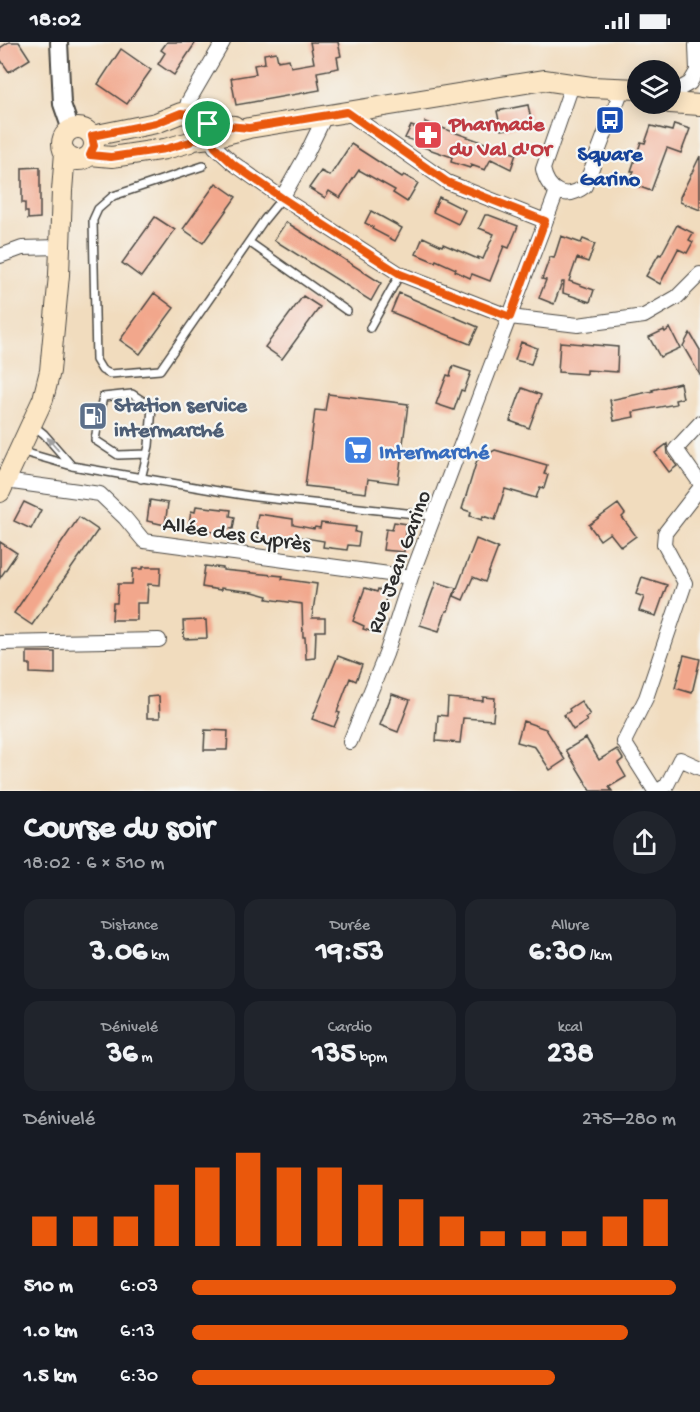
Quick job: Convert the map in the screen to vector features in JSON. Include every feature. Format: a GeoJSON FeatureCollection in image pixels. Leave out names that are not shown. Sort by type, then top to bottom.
{"type":"FeatureCollection","features":[{"type":"Feature","properties":{"kind":"main road"},"geometry":{"type":"LineString","coordinates":[[82,151],[111,157],[165,149],[249,128],[514,84],[575,88],[622,95]]}},
{"type":"Feature","properties":{"kind":"main road"},"geometry":{"type":"LineString","coordinates":[[681,94],[700,91]]}},
{"type":"Feature","properties":{"kind":"main road"},"geometry":{"type":"LineString","coordinates":[[681,99],[700,105]]}},
{"type":"Feature","properties":{"kind":"main road"},"geometry":{"type":"LineString","coordinates":[[82,151],[184,115],[208,124],[249,128]]}},
{"type":"Feature","properties":{"kind":"main road"},"geometry":{"type":"LineString","coordinates":[[184,115],[169,125],[170,135],[178,142],[195,140]]}},
{"type":"Feature","properties":{"kind":"main road"},"geometry":{"type":"LineString","coordinates":[[184,115],[197,120],[199,128],[195,140]]}},
{"type":"Feature","properties":{"kind":"main road"},"geometry":{"type":"LineString","coordinates":[[3,486],[44,399],[50,371],[59,275],[62,191],[82,151],[85,129],[71,130]]}},
{"type":"Feature","properties":{"kind":"street"},"geometry":{"type":"LineString","coordinates":[[60,42],[62,104],[71,130]]}},
{"type":"Feature","properties":{"kind":"street"},"geometry":{"type":"LineString","coordinates":[[184,115],[188,102],[223,42]]}},
{"type":"Feature","properties":{"kind":"street"},"geometry":{"type":"LineString","coordinates":[[681,90],[690,83],[697,71],[698,47]]}},
{"type":"Feature","properties":{"kind":"street"},"geometry":{"type":"LineString","coordinates":[[575,88],[543,169],[550,185],[556,191],[567,194],[577,192],[585,186],[622,95]]}},
{"type":"Feature","properties":{"kind":"street"},"geometry":{"type":"LineString","coordinates":[[681,97],[700,100]]}},
{"type":"Feature","properties":{"kind":"street"},"geometry":{"type":"LineString","coordinates":[[347,112],[447,182],[545,221]]}},
{"type":"Feature","properties":{"kind":"street"},"geometry":{"type":"LineString","coordinates":[[282,198],[325,116]]}},
{"type":"Feature","properties":{"kind":"street"},"geometry":{"type":"LineString","coordinates":[[195,140],[215,147],[233,164],[282,198],[400,274],[510,317],[578,325],[644,316],[677,297],[700,274]]}},
{"type":"Feature","properties":{"kind":"street","name":"Rue Jean Garino"},"geometry":{"type":"LineString","coordinates":[[350,742],[386,654],[411,577],[556,191]]}},
{"type":"Feature","properties":{"kind":"street"},"geometry":{"type":"LineString","coordinates":[[0,256],[22,248],[59,247]]}},
{"type":"Feature","properties":{"kind":"street"},"geometry":{"type":"LineString","coordinates":[[700,423],[676,449],[700,483]]}},
{"type":"Feature","properties":{"kind":"street","name":"Allée des Cyprès"},"geometry":{"type":"LineString","coordinates":[[3,486],[100,494],[144,540],[411,577]]}},
{"type":"Feature","properties":{"kind":"street"},"geometry":{"type":"LineString","coordinates":[[700,488],[665,533],[664,544],[685,583],[646,699],[624,742],[657,791],[668,784],[680,759],[700,768]]}},
{"type":"Feature","properties":{"kind":"street"},"geometry":{"type":"LineString","coordinates":[[0,643],[159,640]]}},
{"type":"Feature","properties":{"kind":"lane"},"geometry":{"type":"LineString","coordinates":[[203,166],[112,196],[98,209],[93,220],[96,360],[102,370],[110,374],[160,370],[282,198]]}},
{"type":"Feature","properties":{"kind":"lane"},"geometry":{"type":"LineString","coordinates":[[249,242],[346,311]]}},
{"type":"Feature","properties":{"kind":"lane"},"geometry":{"type":"LineString","coordinates":[[370,328],[400,274]]}},
{"type":"Feature","properties":{"kind":"lane"},"geometry":{"type":"LineString","coordinates":[[141,479],[149,446],[152,407],[132,394],[104,397],[95,440],[118,455],[147,454]]}},
{"type":"Feature","properties":{"kind":"lane"},"geometry":{"type":"LineString","coordinates":[[32,425],[44,434],[72,466]]}},
{"type":"Feature","properties":{"kind":"lane"},"geometry":{"type":"LineString","coordinates":[[20,451],[72,466],[141,479],[256,497],[434,516]]}},
{"type":"Feature","properties":{"kind":"building"},"geometry":{"type":"Polygon","coordinates":[[[9,42],[19,42],[30,59],[9,72],[0,59],[0,48],[9,42]]]}},
{"type":"Feature","properties":{"kind":"building"},"geometry":{"type":"Polygon","coordinates":[[[167,42],[196,42],[174,75],[158,64],[165,53],[161,50],[167,42]]]}},
{"type":"Feature","properties":{"kind":"building"},"geometry":{"type":"Polygon","coordinates":[[[310,42],[338,42],[341,56],[337,57],[339,68],[317,72],[320,90],[236,105],[231,78],[256,74],[254,65],[265,63],[264,54],[276,52],[278,61],[289,59],[291,67],[314,63],[310,42]]]}},
{"type":"Feature","properties":{"kind":"building"},"geometry":{"type":"Polygon","coordinates":[[[121,49],[151,70],[127,104],[98,84],[121,49]]]}},
{"type":"Feature","properties":{"kind":"building"},"geometry":{"type":"Polygon","coordinates":[[[528,105],[531,120],[527,120],[528,126],[501,130],[497,111],[528,105]]]}},
{"type":"Feature","properties":{"kind":"building"},"geometry":{"type":"Polygon","coordinates":[[[425,122],[516,154],[511,169],[491,159],[485,170],[471,165],[470,168],[451,162],[452,157],[417,145],[418,142],[405,138],[411,126],[423,130],[425,122]]]}},
{"type":"Feature","properties":{"kind":"building"},"geometry":{"type":"Polygon","coordinates":[[[674,124],[690,129],[681,153],[667,148],[651,191],[629,183],[641,142],[645,143],[651,126],[672,131],[674,124]]]}},
{"type":"Feature","properties":{"kind":"building"},"geometry":{"type":"Polygon","coordinates":[[[351,144],[402,177],[404,175],[418,183],[407,202],[393,193],[395,190],[359,170],[340,198],[329,191],[325,198],[309,188],[321,171],[330,176],[351,144]]]}},
{"type":"Feature","properties":{"kind":"building"},"geometry":{"type":"Polygon","coordinates":[[[700,156],[700,210],[680,202],[680,197],[700,156]]]}},
{"type":"Feature","properties":{"kind":"building"},"geometry":{"type":"Polygon","coordinates":[[[40,167],[40,218],[28,219],[25,203],[22,203],[22,168],[40,167]]]}},
{"type":"Feature","properties":{"kind":"building"},"geometry":{"type":"Polygon","coordinates":[[[216,183],[236,197],[203,243],[183,229],[216,183]]]}},
{"type":"Feature","properties":{"kind":"building"},"geometry":{"type":"Polygon","coordinates":[[[439,197],[465,210],[458,224],[433,212],[439,197]]]}},
{"type":"Feature","properties":{"kind":"building"},"geometry":{"type":"Polygon","coordinates":[[[371,211],[402,228],[395,241],[365,223],[371,211]]]}},
{"type":"Feature","properties":{"kind":"building"},"geometry":{"type":"Polygon","coordinates":[[[485,215],[518,226],[509,248],[504,246],[490,281],[472,274],[470,278],[436,260],[435,262],[416,254],[423,237],[442,246],[443,244],[483,259],[494,234],[479,228],[485,215]]]}},
{"type":"Feature","properties":{"kind":"building"},"geometry":{"type":"Polygon","coordinates":[[[155,217],[175,230],[141,277],[122,263],[155,217]]]}},
{"type":"Feature","properties":{"kind":"building"},"geometry":{"type":"Polygon","coordinates":[[[286,222],[381,283],[371,301],[274,240],[286,222]]]}},
{"type":"Feature","properties":{"kind":"building"},"geometry":{"type":"Polygon","coordinates":[[[677,225],[693,233],[689,240],[693,242],[687,253],[678,249],[660,284],[646,276],[659,254],[661,255],[677,225]]]}},
{"type":"Feature","properties":{"kind":"building"},"geometry":{"type":"Polygon","coordinates":[[[561,236],[581,243],[583,239],[595,244],[588,262],[577,258],[569,281],[594,290],[590,302],[563,293],[564,282],[562,282],[554,304],[539,298],[546,280],[542,279],[550,257],[554,258],[561,236]]]}},
{"type":"Feature","properties":{"kind":"building"},"geometry":{"type":"Polygon","coordinates":[[[154,293],[174,308],[140,354],[120,340],[154,293]]]}},
{"type":"Feature","properties":{"kind":"building"},"geometry":{"type":"Polygon","coordinates":[[[399,293],[478,327],[470,344],[391,312],[399,293]]]}},
{"type":"Feature","properties":{"kind":"building"},"geometry":{"type":"Polygon","coordinates":[[[303,296],[320,307],[282,359],[265,347],[303,296]]]}},
{"type":"Feature","properties":{"kind":"building"},"geometry":{"type":"Polygon","coordinates":[[[670,328],[680,348],[660,357],[649,337],[670,328]]]}},
{"type":"Feature","properties":{"kind":"building"},"geometry":{"type":"Polygon","coordinates":[[[690,333],[700,350],[700,375],[683,346],[690,333]]]}},
{"type":"Feature","properties":{"kind":"building"},"geometry":{"type":"Polygon","coordinates":[[[521,342],[537,348],[531,364],[515,360],[521,342]]]}},
{"type":"Feature","properties":{"kind":"building"},"geometry":{"type":"Polygon","coordinates":[[[560,342],[618,347],[617,372],[587,370],[587,374],[558,372],[560,342]]]}},
{"type":"Feature","properties":{"kind":"building"},"geometry":{"type":"Polygon","coordinates":[[[453,366],[471,372],[454,410],[436,404],[447,375],[450,376],[453,366]]]}},
{"type":"Feature","properties":{"kind":"building"},"geometry":{"type":"Polygon","coordinates":[[[680,383],[683,398],[675,400],[676,404],[633,412],[634,417],[614,421],[610,400],[680,383]]]}},
{"type":"Feature","properties":{"kind":"building"},"geometry":{"type":"Polygon","coordinates":[[[522,388],[541,395],[529,428],[510,421],[522,388]]]}},
{"type":"Feature","properties":{"kind":"building","name":"Intermarché"},"geometry":{"type":"Polygon","coordinates":[[[328,394],[408,404],[398,483],[368,479],[366,493],[305,486],[315,410],[325,411],[328,394]]]}},
{"type":"Feature","properties":{"kind":"building"},"geometry":{"type":"Polygon","coordinates":[[[667,444],[668,454],[677,466],[669,472],[655,453],[667,444]]]}},
{"type":"Feature","properties":{"kind":"building"},"geometry":{"type":"Polygon","coordinates":[[[495,450],[547,465],[544,474],[548,475],[544,488],[540,487],[536,498],[505,489],[495,520],[483,516],[482,520],[470,516],[471,512],[462,509],[477,460],[495,450]]]}},
{"type":"Feature","properties":{"kind":"building"},"geometry":{"type":"Polygon","coordinates":[[[150,500],[168,503],[165,525],[147,521],[150,500]]]}},
{"type":"Feature","properties":{"kind":"building"},"geometry":{"type":"Polygon","coordinates":[[[24,502],[41,510],[31,529],[14,521],[24,502]]]}},
{"type":"Feature","properties":{"kind":"building"},"geometry":{"type":"Polygon","coordinates":[[[618,504],[625,514],[622,517],[636,536],[621,547],[610,533],[600,540],[589,525],[618,504]]]}},
{"type":"Feature","properties":{"kind":"building"},"geometry":{"type":"Polygon","coordinates":[[[196,506],[231,510],[230,516],[235,517],[233,529],[224,528],[223,533],[197,530],[198,525],[189,523],[191,511],[195,512],[196,506]]]}},
{"type":"Feature","properties":{"kind":"building"},"geometry":{"type":"Polygon","coordinates":[[[258,514],[293,519],[293,525],[314,529],[315,527],[320,528],[321,523],[356,527],[355,532],[360,533],[358,546],[348,545],[347,550],[323,547],[324,541],[294,536],[293,543],[257,538],[258,514]]]}},
{"type":"Feature","properties":{"kind":"building"},"geometry":{"type":"Polygon","coordinates":[[[79,517],[98,530],[32,625],[14,613],[79,517]]]}},
{"type":"Feature","properties":{"kind":"building"},"geometry":{"type":"Polygon","coordinates":[[[394,522],[407,524],[404,552],[383,550],[386,529],[392,530],[394,522]]]}},
{"type":"Feature","properties":{"kind":"building"},"geometry":{"type":"Polygon","coordinates":[[[476,539],[498,548],[485,582],[473,577],[463,600],[454,596],[476,539]]]}},
{"type":"Feature","properties":{"kind":"building"},"geometry":{"type":"Polygon","coordinates":[[[0,542],[17,553],[0,578],[0,542]]]}},
{"type":"Feature","properties":{"kind":"building"},"geometry":{"type":"Polygon","coordinates":[[[205,566],[283,576],[282,579],[317,584],[312,618],[325,618],[325,631],[316,631],[315,658],[306,659],[302,604],[267,599],[268,596],[253,592],[202,587],[205,566]]]}},
{"type":"Feature","properties":{"kind":"building"},"geometry":{"type":"Polygon","coordinates":[[[143,567],[161,567],[160,585],[148,584],[147,603],[137,603],[137,620],[112,620],[113,603],[117,603],[118,584],[132,584],[133,569],[143,569],[143,567]]]}},
{"type":"Feature","properties":{"kind":"building"},"geometry":{"type":"Polygon","coordinates":[[[642,577],[667,585],[656,616],[639,611],[644,597],[636,594],[642,577]]]}},
{"type":"Feature","properties":{"kind":"building"},"geometry":{"type":"Polygon","coordinates":[[[436,582],[456,588],[439,631],[420,625],[436,582]]]}},
{"type":"Feature","properties":{"kind":"building"},"geometry":{"type":"Polygon","coordinates":[[[365,588],[388,593],[374,632],[363,629],[364,626],[353,621],[365,588]]]}},
{"type":"Feature","properties":{"kind":"building"},"geometry":{"type":"Polygon","coordinates":[[[206,620],[207,638],[184,639],[183,621],[206,620]]]}},
{"type":"Feature","properties":{"kind":"building"},"geometry":{"type":"Polygon","coordinates":[[[27,652],[55,652],[55,674],[30,673],[27,652]]]}},
{"type":"Feature","properties":{"kind":"building"},"geometry":{"type":"Polygon","coordinates":[[[684,655],[700,659],[692,693],[675,688],[684,655]]]}},
{"type":"Feature","properties":{"kind":"building"},"geometry":{"type":"Polygon","coordinates":[[[338,656],[362,665],[356,681],[350,678],[337,712],[340,713],[334,727],[312,719],[338,656]]]}},
{"type":"Feature","properties":{"kind":"building"},"geometry":{"type":"Polygon","coordinates":[[[392,694],[410,700],[398,732],[380,725],[392,694]]]}},
{"type":"Feature","properties":{"kind":"building"},"geometry":{"type":"Polygon","coordinates":[[[159,696],[160,718],[147,718],[147,697],[159,696]]]}},
{"type":"Feature","properties":{"kind":"building"},"geometry":{"type":"Polygon","coordinates":[[[483,697],[495,698],[493,720],[463,718],[460,743],[436,741],[438,715],[447,716],[448,698],[483,701],[483,697]]]}},
{"type":"Feature","properties":{"kind":"building"},"geometry":{"type":"Polygon","coordinates":[[[581,701],[590,715],[585,718],[587,721],[573,730],[564,715],[581,701]]]}},
{"type":"Feature","properties":{"kind":"building"},"geometry":{"type":"Polygon","coordinates":[[[523,721],[546,729],[565,760],[550,770],[535,747],[517,742],[523,721]]]}},
{"type":"Feature","properties":{"kind":"building"},"geometry":{"type":"Polygon","coordinates":[[[205,730],[228,731],[227,750],[204,750],[205,730]]]}},
{"type":"Feature","properties":{"kind":"building"},"geometry":{"type":"Polygon","coordinates":[[[586,738],[599,760],[617,749],[623,759],[618,763],[626,777],[609,787],[612,791],[591,791],[566,750],[586,738]]]}},
{"type":"Feature","properties":{"kind":"place","name":"Square Garino"},"geometry":{"type":"Point","coordinates":[610,120]}},
{"type":"Feature","properties":{"kind":"place","name":"Pharmacie du Val d'Or"},"geometry":{"type":"Point","coordinates":[428,135]}},
{"type":"Feature","properties":{"kind":"place","name":"Station service intermarché"},"geometry":{"type":"Point","coordinates":[93,416]}},
{"type":"Feature","properties":{"kind":"place","name":"Intermarché"},"geometry":{"type":"Point","coordinates":[358,450]}},
{"type":"Feature","properties":{"kind":"route"},"geometry":{"type":"LineString","coordinates":[[347,112],[447,182],[545,221],[510,317],[400,274],[233,164],[215,147],[210,138],[193,140],[165,149],[111,157],[90,155],[94,146],[92,136],[156,123],[181,113],[190,114],[208,124],[249,128],[347,112]]}}]}
